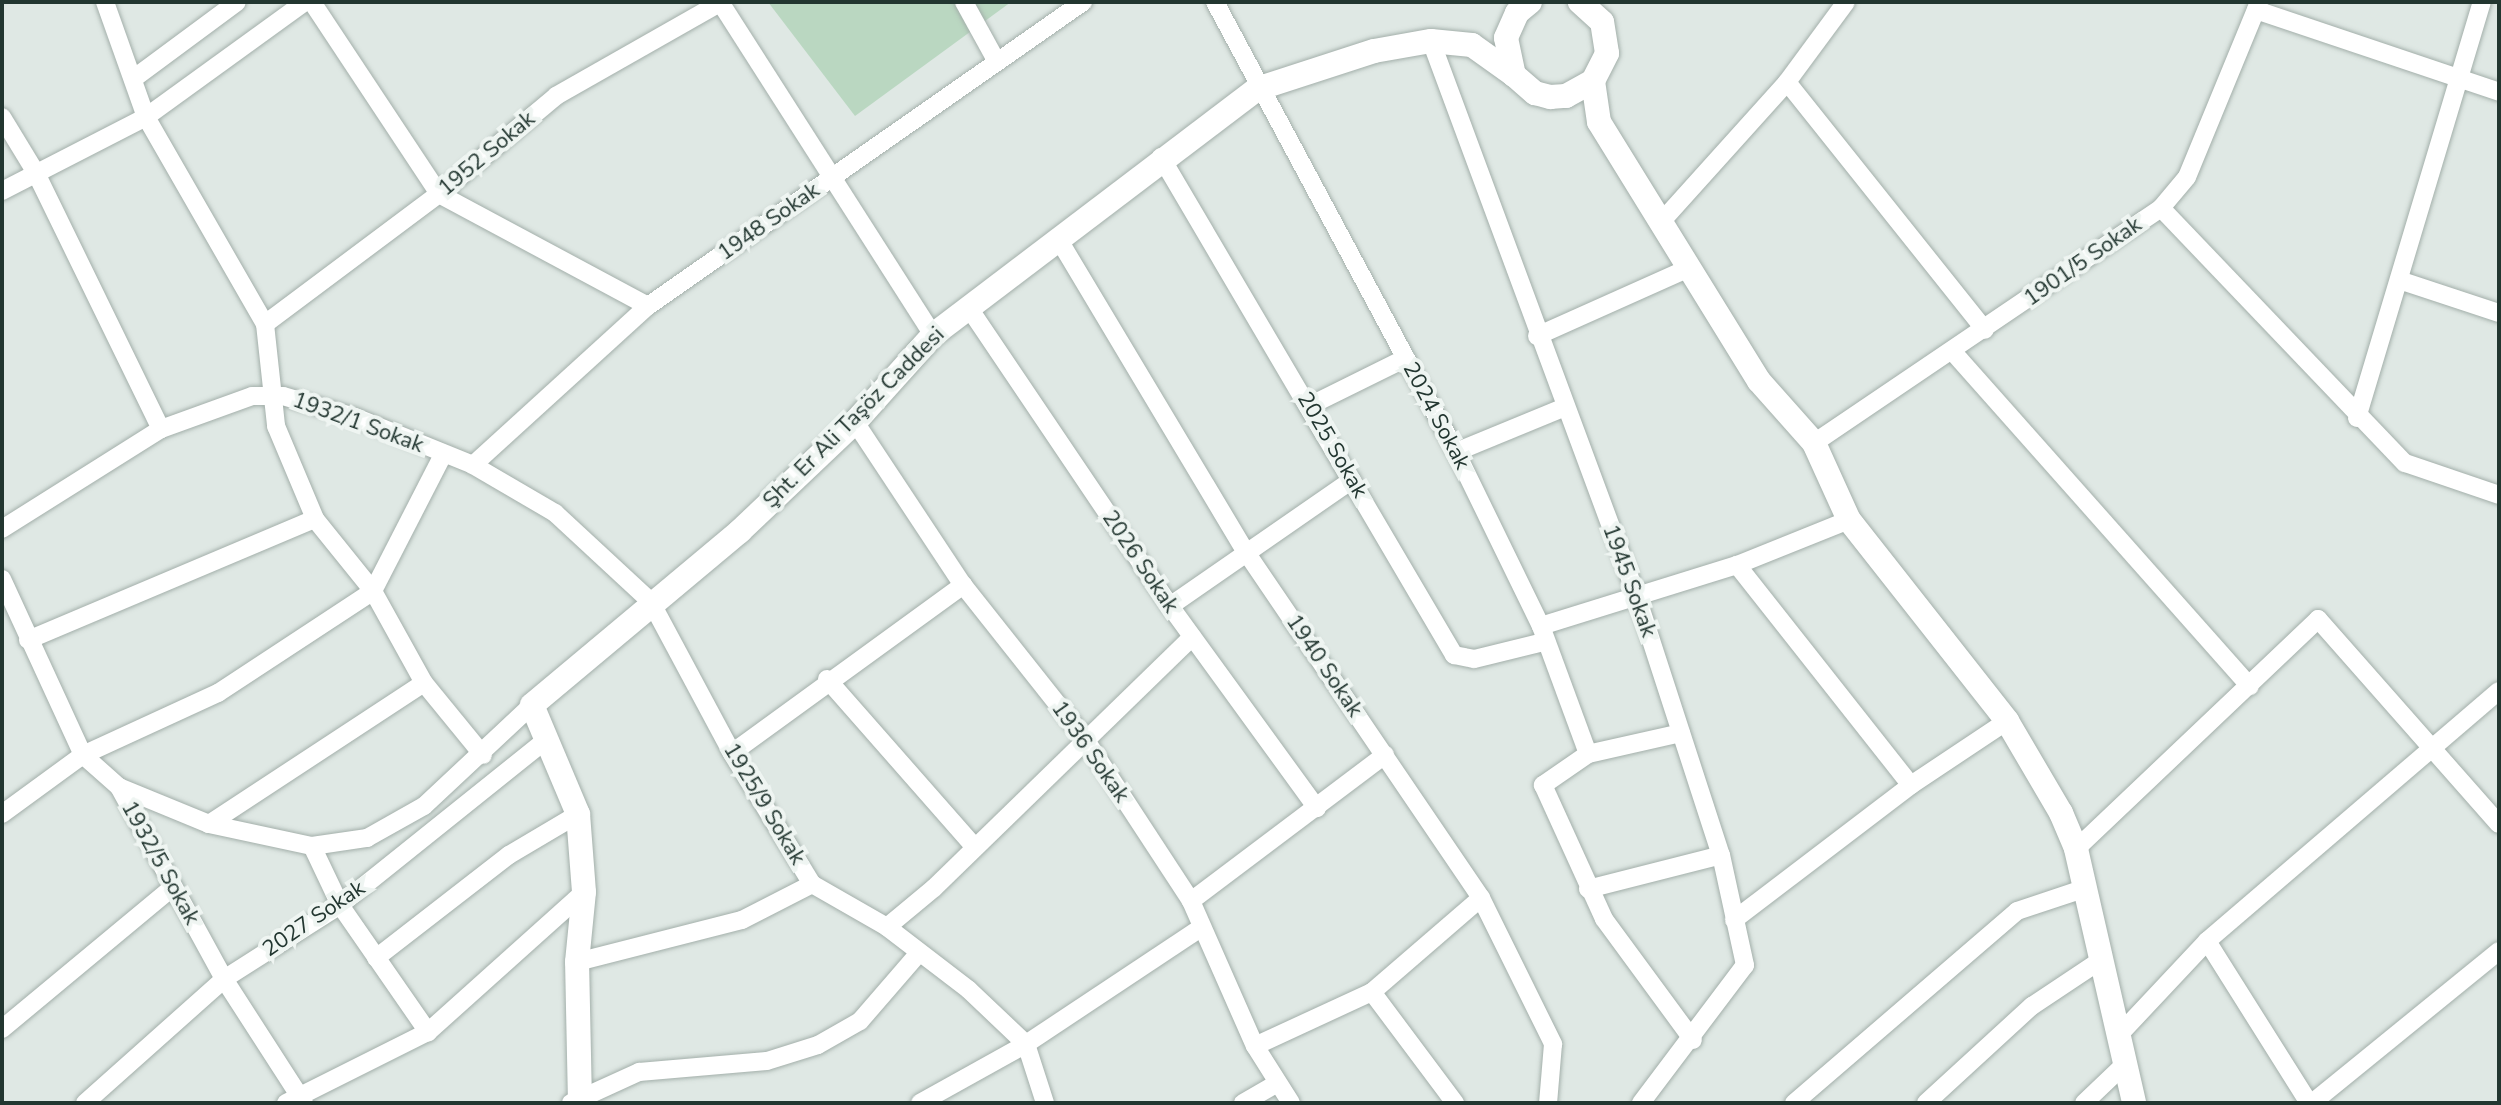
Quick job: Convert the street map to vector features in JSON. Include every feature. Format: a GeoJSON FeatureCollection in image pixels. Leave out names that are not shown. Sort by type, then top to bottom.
{"type":"FeatureCollection","features":[{"type":"Feature","properties":{"kind":"street"},"geometry":{"type":"LineString","coordinates":[[105,2],[146,117],[265,324],[276,426],[315,519],[373,591],[424,683],[483,755]]}},
{"type":"Feature","properties":{"kind":"street"},"geometry":{"type":"LineString","coordinates":[[133,79],[237,2]]}},
{"type":"Feature","properties":{"kind":"street"},"geometry":{"type":"LineString","coordinates":[[2,191],[146,117],[305,2]]}},
{"type":"Feature","properties":{"kind":"street"},"geometry":{"type":"LineString","coordinates":[[312,2],[439,194],[648,306]]}},
{"type":"Feature","properties":{"kind":"street"},"geometry":{"type":"LineString","coordinates":[[720,2],[933,335]]}},
{"type":"Feature","properties":{"kind":"street","name":"1952 Sokak"},"geometry":{"type":"LineString","coordinates":[[265,324],[439,194],[556,96],[720,2]]}},
{"type":"Feature","properties":{"kind":"street"},"geometry":{"type":"LineString","coordinates":[[964,2],[997,62]]}},
{"type":"Feature","properties":{"kind":"street","name":"1948 Sokak"},"geometry":{"type":"LineString","coordinates":[[473,465],[648,306],[1083,2]]}},
{"type":"Feature","properties":{"kind":"street","name":"2024 Sokak"},"geometry":{"type":"LineString","coordinates":[[1215,2],[1257,89],[1456,452],[1543,634],[1588,754]]}},
{"type":"Feature","properties":{"kind":"street"},"geometry":{"type":"LineString","coordinates":[[1530,2],[1509,25],[1472,45],[1535,93],[1550,97],[1599,122]]}},
{"type":"Feature","properties":{"kind":"street"},"geometry":{"type":"LineString","coordinates":[[1662,221],[1787,82],[1846,2]]}},
{"type":"Feature","properties":{"kind":"street"},"geometry":{"type":"LineString","coordinates":[[2357,418],[2402,281],[2457,78],[2482,2]]}},
{"type":"Feature","properties":{"kind":"street"},"geometry":{"type":"LineString","coordinates":[[1550,97],[1566,96],[1593,81],[1607,53],[1607,37],[1589,4]]}},
{"type":"Feature","properties":{"kind":"street"},"geometry":{"type":"LineString","coordinates":[[2258,6],[2499,92]]}},
{"type":"Feature","properties":{"kind":"street","name":"1901/5 Sokak"},"geometry":{"type":"LineString","coordinates":[[1814,443],[1953,352],[2161,208],[2187,177],[2258,6]]}},
{"type":"Feature","properties":{"kind":"street"},"geometry":{"type":"LineString","coordinates":[[1509,25],[1506,38],[1514,75]]}},
{"type":"Feature","properties":{"kind":"street","name":"Şht. Er Ali Taşöz Caddesi"},"geometry":{"type":"LineString","coordinates":[[532,705],[651,602],[740,531],[855,422],[933,335],[971,311],[1161,157],[1257,89],[1374,51],[1431,41],[1472,45]]}},
{"type":"Feature","properties":{"kind":"street","name":"1945 Sokak"},"geometry":{"type":"LineString","coordinates":[[1431,41],[1563,408],[1637,597],[1721,855],[1745,965],[1693,1040],[1641,1103]]}},
{"type":"Feature","properties":{"kind":"street"},"geometry":{"type":"LineString","coordinates":[[1593,81],[1599,122],[1759,381],[1814,443],[1849,520],[2007,721],[2076,849],[2134,1103]]}},
{"type":"Feature","properties":{"kind":"street"},"geometry":{"type":"LineString","coordinates":[[1787,82],[1985,330]]}},
{"type":"Feature","properties":{"kind":"street"},"geometry":{"type":"LineString","coordinates":[[2,117],[36,173],[161,429]]}},
{"type":"Feature","properties":{"kind":"street","name":"2025 Sokak"},"geometry":{"type":"LineString","coordinates":[[1161,157],[1454,655],[1474,659],[1637,597],[1737,565],[1849,520]]}},
{"type":"Feature","properties":{"kind":"street"},"geometry":{"type":"LineString","coordinates":[[2161,208],[2357,418],[2405,463],[2499,495]]}},
{"type":"Feature","properties":{"kind":"street","name":"1940 Sokak"},"geometry":{"type":"LineString","coordinates":[[1059,240],[1246,552],[1481,898],[1553,1044],[1548,1103]]}},
{"type":"Feature","properties":{"kind":"street"},"geometry":{"type":"LineString","coordinates":[[1537,336],[1691,267]]}},
{"type":"Feature","properties":{"kind":"street"},"geometry":{"type":"LineString","coordinates":[[2402,281],[2499,313]]}},
{"type":"Feature","properties":{"kind":"street","name":"2026 Sokak"},"geometry":{"type":"LineString","coordinates":[[971,311],[1170,606],[1317,808]]}},
{"type":"Feature","properties":{"kind":"street"},"geometry":{"type":"LineString","coordinates":[[1953,352],[2250,686]]}},
{"type":"Feature","properties":{"kind":"street"},"geometry":{"type":"LineString","coordinates":[[1309,406],[1406,358]]}},
{"type":"Feature","properties":{"kind":"street","name":"1932/1 Sokak"},"geometry":{"type":"LineString","coordinates":[[2,529],[161,429],[216,406],[275,396],[355,417],[473,465],[555,513],[651,602]]}},
{"type":"Feature","properties":{"kind":"street"},"geometry":{"type":"LineString","coordinates":[[1456,452],[1563,408]]}},
{"type":"Feature","properties":{"kind":"street","name":"1936 Sokak"},"geometry":{"type":"LineString","coordinates":[[855,422],[963,585],[1085,739],[1191,901],[1255,1046],[1291,1103]]}},
{"type":"Feature","properties":{"kind":"street"},"geometry":{"type":"LineString","coordinates":[[2,814],[83,755],[218,693],[373,591],[443,455]]}},
{"type":"Feature","properties":{"kind":"street"},"geometry":{"type":"LineString","coordinates":[[1170,606],[1352,480]]}},
{"type":"Feature","properties":{"kind":"street"},"geometry":{"type":"LineString","coordinates":[[28,640],[315,519]]}},
{"type":"Feature","properties":{"kind":"street"},"geometry":{"type":"LineString","coordinates":[[1737,565],[1911,785]]}},
{"type":"Feature","properties":{"kind":"street","name":"1932/5 Sokak"},"geometry":{"type":"LineString","coordinates":[[2,579],[83,755],[119,787],[224,979],[297,1100]]}},
{"type":"Feature","properties":{"kind":"street"},"geometry":{"type":"LineString","coordinates":[[732,753],[827,679],[963,585]]}},
{"type":"Feature","properties":{"kind":"street","name":"1925/9 Sokak"},"geometry":{"type":"LineString","coordinates":[[651,602],[732,753],[812,884],[887,927],[918,954],[969,990],[1026,1044],[1045,1103]]}},
{"type":"Feature","properties":{"kind":"street"},"geometry":{"type":"LineString","coordinates":[[2076,849],[2318,619],[2499,824]]}},
{"type":"Feature","properties":{"kind":"street"},"geometry":{"type":"LineString","coordinates":[[887,927],[934,888],[973,845],[1192,637]]}},
{"type":"Feature","properties":{"kind":"street"},"geometry":{"type":"LineString","coordinates":[[827,679],[973,845]]}},
{"type":"Feature","properties":{"kind":"street"},"geometry":{"type":"LineString","coordinates":[[209,824],[424,683]]}},
{"type":"Feature","properties":{"kind":"street"},"geometry":{"type":"LineString","coordinates":[[2117,1037],[2207,941],[2435,749],[2499,691]]}},
{"type":"Feature","properties":{"kind":"street"},"geometry":{"type":"LineString","coordinates":[[119,787],[209,824],[312,846],[378,832],[424,806],[483,755],[532,705],[578,814],[584,892],[577,962],[576,1102],[639,1072],[767,1061],[818,1045],[860,1021],[918,954]]}},
{"type":"Feature","properties":{"kind":"street"},"geometry":{"type":"LineString","coordinates":[[1734,920],[1911,785],[2007,721]]}},
{"type":"Feature","properties":{"kind":"street"},"geometry":{"type":"LineString","coordinates":[[1681,733],[1588,754],[1543,785],[1588,889],[1693,1040]]}},
{"type":"Feature","properties":{"kind":"street","name":"2027 Sokak"},"geometry":{"type":"LineString","coordinates":[[85,1103],[224,979],[340,905],[547,739]]}},
{"type":"Feature","properties":{"kind":"street"},"geometry":{"type":"LineString","coordinates":[[1191,901],[1385,755]]}},
{"type":"Feature","properties":{"kind":"street"},"geometry":{"type":"LineString","coordinates":[[376,958],[509,855],[578,814]]}},
{"type":"Feature","properties":{"kind":"street"},"geometry":{"type":"LineString","coordinates":[[312,846],[340,905],[428,1032]]}},
{"type":"Feature","properties":{"kind":"street"},"geometry":{"type":"LineString","coordinates":[[1588,889],[1721,855]]}},
{"type":"Feature","properties":{"kind":"street"},"geometry":{"type":"LineString","coordinates":[[577,962],[742,920],[812,884]]}},
{"type":"Feature","properties":{"kind":"street"},"geometry":{"type":"LineString","coordinates":[[2,1029],[173,887]]}},
{"type":"Feature","properties":{"kind":"street"},"geometry":{"type":"LineString","coordinates":[[1794,1103],[2017,911],[2083,889]]}},
{"type":"Feature","properties":{"kind":"street"},"geometry":{"type":"LineString","coordinates":[[297,1100],[428,1032],[584,892]]}},
{"type":"Feature","properties":{"kind":"street"},"geometry":{"type":"LineString","coordinates":[[1255,1046],[1372,992],[1481,898]]}},
{"type":"Feature","properties":{"kind":"street"},"geometry":{"type":"LineString","coordinates":[[920,1103],[1026,1044],[1202,927]]}},
{"type":"Feature","properties":{"kind":"street"},"geometry":{"type":"LineString","coordinates":[[2207,941],[2311,1103],[2499,951]]}},
{"type":"Feature","properties":{"kind":"street"},"geometry":{"type":"LineString","coordinates":[[1926,1103],[2032,1006],[2101,960]]}},
{"type":"Feature","properties":{"kind":"street"},"geometry":{"type":"LineString","coordinates":[[1372,992],[1455,1103]]}},
{"type":"Feature","properties":{"kind":"street"},"geometry":{"type":"LineString","coordinates":[[2084,1103],[2127,1062]]}},
{"type":"Feature","properties":{"kind":"street"},"geometry":{"type":"LineString","coordinates":[[1243,1103],[1277,1083]]}},
{"type":"Feature","properties":{"kind":"green space"},"geometry":{"type":"Polygon","coordinates":[[[768,2],[1011,2],[855,116],[768,2]]]}}]}
